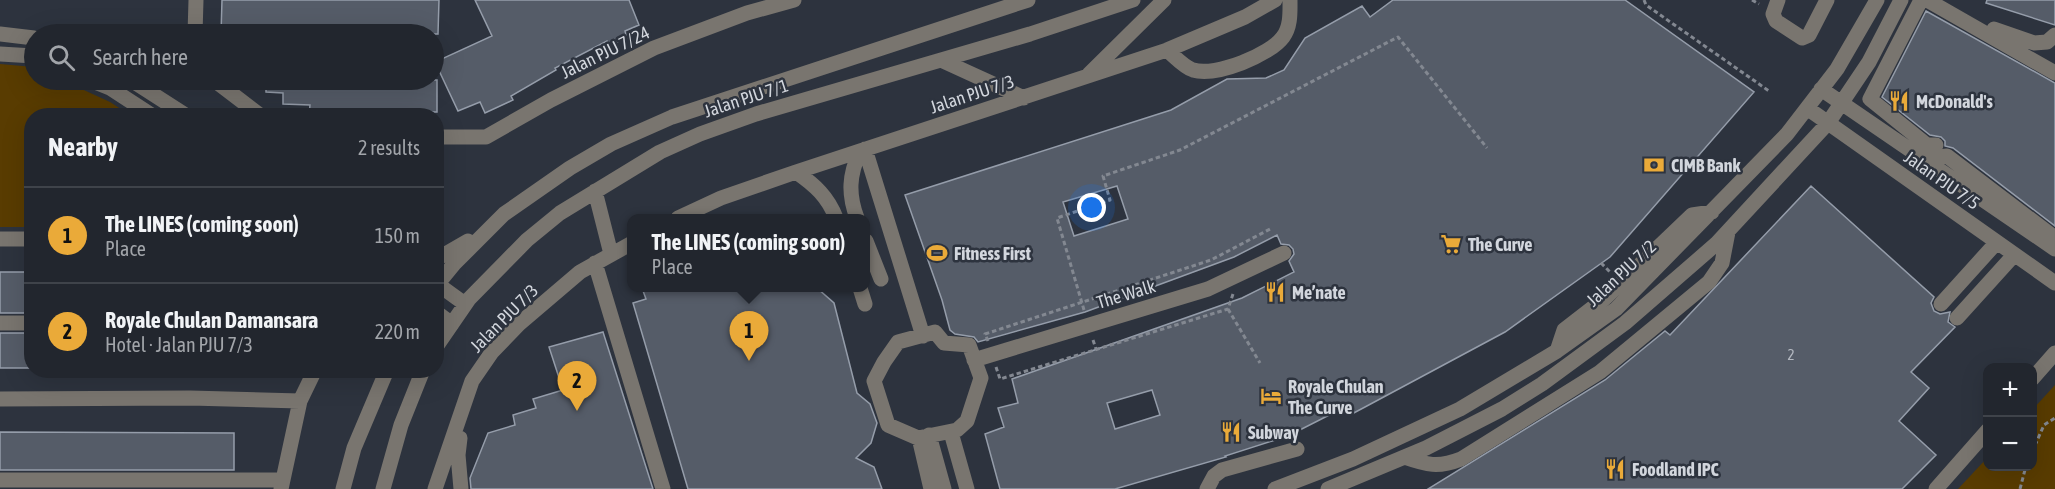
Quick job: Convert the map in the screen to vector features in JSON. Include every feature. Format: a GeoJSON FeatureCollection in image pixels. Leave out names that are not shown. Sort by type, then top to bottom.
{"type":"FeatureCollection","features":[{"type":"Feature","properties":{"kind":"street"},"geometry":{"type":"LineString","coordinates":[[195,24],[196,0]]}},
{"type":"Feature","properties":{"kind":"street","name":"Jalan PJU 7/24"},"geometry":{"type":"LineString","coordinates":[[444,137],[486,137],[550,100],[654,48],[747,7],[794,0]]}},
{"type":"Feature","properties":{"kind":"street","name":"Jalan PJU 7/1"},"geometry":{"type":"LineString","coordinates":[[444,276],[504,214],[570,168],[611,144],[672,117],[1028,0]]}},
{"type":"Feature","properties":{"kind":"street","name":"Jalan PJU 7/1"},"geometry":{"type":"LineString","coordinates":[[444,336],[465,304],[527,240],[560,213],[660,152],[700,134],[756,114],[943,61],[1133,0]]}},
{"type":"Feature","properties":{"kind":"street"},"geometry":{"type":"LineString","coordinates":[[1086,77],[1164,0]]}},
{"type":"Feature","properties":{"kind":"street","name":"Jalan PJU 7/3"},"geometry":{"type":"LineString","coordinates":[[688,214],[721,198],[796,172],[1167,50],[1245,18],[1275,0]]}},
{"type":"Feature","properties":{"kind":"street"},"geometry":{"type":"LineString","coordinates":[[1167,50],[1192,70],[1210,71],[1230,68],[1273,46],[1284,36],[1289,22],[1290,0]]}},
{"type":"Feature","properties":{"kind":"street"},"geometry":{"type":"LineString","coordinates":[[1778,0],[1773,14],[1776,21],[1802,38],[1809,35],[1827,0]]}},
{"type":"Feature","properties":{"kind":"street","name":"Jalan PJU 7/2"},"geometry":{"type":"LineString","coordinates":[[1275,489],[1294,486],[1460,409],[1557,351],[1616,309],[1787,135],[1849,51],[1877,0]]}},
{"type":"Feature","properties":{"kind":"street"},"geometry":{"type":"LineString","coordinates":[[1328,489],[1404,457],[1502,409],[1542,384],[1625,323],[1716,244],[1828,123],[1869,62],[1902,0]]}},
{"type":"Feature","properties":{"kind":"street"},"geometry":{"type":"LineString","coordinates":[[1921,0],[1870,99],[1911,142],[1936,145]]}},
{"type":"Feature","properties":{"kind":"street"},"geometry":{"type":"LineString","coordinates":[[1927,0],[2055,73]]}},
{"type":"Feature","properties":{"kind":"street"},"geometry":{"type":"LineString","coordinates":[[1945,0],[1989,27],[2034,43],[2047,42],[2055,35]]}},
{"type":"Feature","properties":{"kind":"street"},"geometry":{"type":"LineString","coordinates":[[0,34],[24,37]]}},
{"type":"Feature","properties":{"kind":"street"},"geometry":{"type":"LineString","coordinates":[[0,54],[24,55]]}},
{"type":"Feature","properties":{"kind":"street"},"geometry":{"type":"LineString","coordinates":[[943,61],[1024,98]]}},
{"type":"Feature","properties":{"kind":"street","name":"Jalan PJU 7/5"},"geometry":{"type":"LineString","coordinates":[[1821,89],[1842,104],[1911,142],[1923,159],[2055,249]]}},
{"type":"Feature","properties":{"kind":"street"},"geometry":{"type":"LineString","coordinates":[[113,90],[141,108]]}},
{"type":"Feature","properties":{"kind":"street"},"geometry":{"type":"LineString","coordinates":[[146,90],[174,108]]}},
{"type":"Feature","properties":{"kind":"street"},"geometry":{"type":"LineString","coordinates":[[227,90],[251,108]]}},
{"type":"Feature","properties":{"kind":"street","name":"Jalan PJU 7/5"},"geometry":{"type":"LineString","coordinates":[[1807,108],[2055,283]]}},
{"type":"Feature","properties":{"kind":"street"},"geometry":{"type":"LineString","coordinates":[[855,214],[849,184],[853,166],[863,150]]}},
{"type":"Feature","properties":{"kind":"street"},"geometry":{"type":"LineString","coordinates":[[863,150],[923,336]]}},
{"type":"Feature","properties":{"kind":"street"},"geometry":{"type":"LineString","coordinates":[[1923,159],[1947,156],[2055,238]]}},
{"type":"Feature","properties":{"kind":"street"},"geometry":{"type":"LineString","coordinates":[[796,172],[823,192],[834,214]]}},
{"type":"Feature","properties":{"kind":"street"},"geometry":{"type":"LineString","coordinates":[[595,191],[611,254]]}},
{"type":"Feature","properties":{"kind":"street"},"geometry":{"type":"LineString","coordinates":[[444,255],[459,247],[504,214]]}},
{"type":"Feature","properties":{"kind":"street"},"geometry":{"type":"LineString","coordinates":[[1404,457],[1434,465],[1447,464],[1461,459],[1600,372],[1709,282],[1722,263],[1728,232]]}},
{"type":"Feature","properties":{"kind":"street"},"geometry":{"type":"LineString","coordinates":[[0,239],[24,239]]}},
{"type":"Feature","properties":{"kind":"street"},"geometry":{"type":"LineString","coordinates":[[1941,304],[1997,242]]}},
{"type":"Feature","properties":{"kind":"street","name":"Jalan PJU 7/3"},"geometry":{"type":"LineString","coordinates":[[435,489],[472,381],[492,352],[519,324],[580,272],[627,246]]}},
{"type":"Feature","properties":{"kind":"street"},"geometry":{"type":"LineString","coordinates":[[870,252],[880,279]]}},
{"type":"Feature","properties":{"kind":"street","name":"The Walk"},"geometry":{"type":"LineString","coordinates":[[974,360],[1208,289],[1284,253]]}},
{"type":"Feature","properties":{"kind":"street"},"geometry":{"type":"LineString","coordinates":[[1957,318],[2014,255]]}},
{"type":"Feature","properties":{"kind":"street"},"geometry":{"type":"LineString","coordinates":[[595,263],[663,489]]}},
{"type":"Feature","properties":{"kind":"street"},"geometry":{"type":"LineString","coordinates":[[444,290],[465,304]]}},
{"type":"Feature","properties":{"kind":"street"},"geometry":{"type":"LineString","coordinates":[[862,292],[866,304]]}},
{"type":"Feature","properties":{"kind":"street"},"geometry":{"type":"LineString","coordinates":[[444,318],[452,324]]}},
{"type":"Feature","properties":{"kind":"street"},"geometry":{"type":"LineString","coordinates":[[0,323],[24,323]]}},
{"type":"Feature","properties":{"kind":"street"},"geometry":{"type":"LineString","coordinates":[[935,332],[944,343],[969,345],[981,378],[967,421],[957,430],[924,439],[888,425],[874,381],[898,342],[923,336],[935,332]]}},
{"type":"Feature","properties":{"kind":"street"},"geometry":{"type":"LineString","coordinates":[[2037,373],[2055,353]]}},
{"type":"Feature","properties":{"kind":"street"},"geometry":{"type":"LineString","coordinates":[[0,480],[282,484],[300,401],[311,378]]}},
{"type":"Feature","properties":{"kind":"street"},"geometry":{"type":"LineString","coordinates":[[343,489],[354,448],[382,378]]}},
{"type":"Feature","properties":{"kind":"street"},"geometry":{"type":"LineString","coordinates":[[383,489],[401,424],[420,378]]}},
{"type":"Feature","properties":{"kind":"street"},"geometry":{"type":"LineString","coordinates":[[0,399],[190,398],[300,401]]}},
{"type":"Feature","properties":{"kind":"street"},"geometry":{"type":"LineString","coordinates":[[461,489],[458,455],[463,408]]}},
{"type":"Feature","properties":{"kind":"street"},"geometry":{"type":"LineString","coordinates":[[952,436],[967,489]]}},
{"type":"Feature","properties":{"kind":"street"},"geometry":{"type":"LineString","coordinates":[[1936,489],[1983,436]]}},
{"type":"Feature","properties":{"kind":"street"},"geometry":{"type":"LineString","coordinates":[[924,439],[931,489]]}},
{"type":"Feature","properties":{"kind":"street"},"geometry":{"type":"LineString","coordinates":[[924,439],[944,489]]}},
{"type":"Feature","properties":{"kind":"street"},"geometry":{"type":"LineString","coordinates":[[1207,489],[1214,476],[1222,470],[1298,449]]}},
{"type":"Feature","properties":{"kind":"path"},"geometry":{"type":"LineString","coordinates":[[1644,0],[1646,5],[1769,91]]}},
{"type":"Feature","properties":{"kind":"path"},"geometry":{"type":"LineString","coordinates":[[1085,312],[1057,218],[1110,200],[1103,176],[1180,150],[1398,38],[1487,147]]}},
{"type":"Feature","properties":{"kind":"path"},"geometry":{"type":"LineString","coordinates":[[987,340],[985,334],[1211,260],[1272,228]]}},
{"type":"Feature","properties":{"kind":"path"},"geometry":{"type":"LineString","coordinates":[[1601,263],[1612,273]]}},
{"type":"Feature","properties":{"kind":"path"},"geometry":{"type":"LineString","coordinates":[[1237,290],[1231,296],[1228,309],[1260,363]]}},
{"type":"Feature","properties":{"kind":"path"},"geometry":{"type":"LineString","coordinates":[[1000,379],[1228,309]]}},
{"type":"Feature","properties":{"kind":"path"},"geometry":{"type":"LineString","coordinates":[[2037,441],[2044,425],[2055,418]]}},
{"type":"Feature","properties":{"kind":"path"},"geometry":{"type":"LineString","coordinates":[[2020,489],[2025,471]]}},
{"type":"Feature","properties":{"kind":"shaded area"},"geometry":{"type":"Polygon","coordinates":[[[0,64],[24,66],[24,90],[84,90],[119,108],[24,108],[24,227],[0,227],[0,64]]]}},
{"type":"Feature","properties":{"kind":"shaded area"},"geometry":{"type":"Polygon","coordinates":[[[2055,385],[2055,489],[1958,489],[1983,462],[1983,471],[2037,471],[2037,405],[2055,385]]]}},
{"type":"Feature","properties":{"kind":"building"},"geometry":{"type":"Polygon","coordinates":[[[222,0],[439,0],[438,24],[221,24],[222,0]]]}},
{"type":"Feature","properties":{"kind":"building"},"geometry":{"type":"Polygon","coordinates":[[[475,0],[629,0],[639,25],[625,31],[627,38],[609,45],[607,41],[555,68],[556,70],[511,96],[513,100],[485,113],[480,102],[458,111],[444,81],[444,58],[492,36],[475,0]]]}},
{"type":"Feature","properties":{"kind":"building","name":"The Curve"},"geometry":{"type":"Polygon","coordinates":[[[1393,0],[1625,0],[1754,92],[1610,257],[1505,332],[1350,415],[1345,407],[1288,436],[1226,457],[1115,489],[1000,489],[985,434],[1004,427],[998,408],[1018,403],[1012,379],[1242,298],[1294,272],[1289,261],[1294,254],[1293,249],[1289,245],[1281,244],[1277,235],[1234,257],[1085,312],[978,342],[974,337],[955,334],[950,330],[942,300],[905,195],[1171,110],[1227,79],[1266,78],[1284,70],[1305,38],[1362,6],[1370,17],[1393,0]],[[1117,186],[1063,202],[1074,236],[1128,219],[1117,186]],[[1152,390],[1107,403],[1115,429],[1160,415],[1152,390]]]}},
{"type":"Feature","properties":{"kind":"building"},"geometry":{"type":"Polygon","coordinates":[[[1987,0],[2055,0],[2055,25],[1986,3],[1987,0]]]}},
{"type":"Feature","properties":{"kind":"building"},"geometry":{"type":"Polygon","coordinates":[[[1926,11],[2055,83],[2055,226],[1953,148],[1945,146],[1945,141],[1941,137],[1930,135],[1882,97],[1926,11]]]}},
{"type":"Feature","properties":{"kind":"building"},"geometry":{"type":"Polygon","coordinates":[[[266,90],[437,90],[437,108],[310,108],[310,105],[283,104],[283,93],[266,92],[266,90]]]}},
{"type":"Feature","properties":{"kind":"building"},"geometry":{"type":"Polygon","coordinates":[[[1811,186],[1934,297],[1931,303],[1934,311],[1940,314],[1950,312],[1948,322],[1955,327],[1911,372],[1929,388],[1899,421],[1936,455],[1902,489],[1428,489],[1605,380],[1665,331],[1670,335],[1811,186]]]}},
{"type":"Feature","properties":{"kind":"building"},"geometry":{"type":"Polygon","coordinates":[[[0,272],[24,272],[24,313],[0,313],[0,272]]]}},
{"type":"Feature","properties":{"kind":"building"},"geometry":{"type":"Polygon","coordinates":[[[643,292],[821,292],[834,303],[857,393],[870,404],[877,423],[871,443],[856,458],[874,467],[882,489],[688,489],[633,303],[646,299],[643,292]]]}},
{"type":"Feature","properties":{"kind":"building"},"geometry":{"type":"Polygon","coordinates":[[[603,332],[653,489],[471,489],[470,478],[488,433],[515,425],[513,415],[536,408],[533,399],[563,390],[549,347],[603,332]]]}},
{"type":"Feature","properties":{"kind":"building"},"geometry":{"type":"Polygon","coordinates":[[[0,333],[24,333],[24,368],[0,368],[0,333]]]}},
{"type":"Feature","properties":{"kind":"building"},"geometry":{"type":"Polygon","coordinates":[[[0,432],[234,433],[234,470],[0,470],[0,432]]]}},
{"type":"Feature","properties":{"kind":"place","name":"McDonald's"},"geometry":{"type":"Point","coordinates":[1899,101]}},
{"type":"Feature","properties":{"kind":"place","name":"CIMB Bank"},"geometry":{"type":"Point","coordinates":[1654,165]}},
{"type":"Feature","properties":{"kind":"place","name":"The Curve"},"geometry":{"type":"Point","coordinates":[1451,244]}},
{"type":"Feature","properties":{"kind":"place","name":"Fitness First"},"geometry":{"type":"Point","coordinates":[937,253]}},
{"type":"Feature","properties":{"kind":"place","name":"Me’nate"},"geometry":{"type":"Point","coordinates":[1275,292]}},
{"type":"Feature","properties":{"kind":"place","name":"The LINES (coming soon)"},"geometry":{"type":"Point","coordinates":[749,361]}},
{"type":"Feature","properties":{"kind":"place","name":"Royale Chulan The Curve"},"geometry":{"type":"Point","coordinates":[1271,396]}},
{"type":"Feature","properties":{"kind":"place","name":"Royale Chulan Damansara"},"geometry":{"type":"Point","coordinates":[577,411]}},
{"type":"Feature","properties":{"kind":"place","name":"Subway"},"geometry":{"type":"Point","coordinates":[1231,432]}},
{"type":"Feature","properties":{"kind":"place","name":"Foodland IPC"},"geometry":{"type":"Point","coordinates":[1615,469]}}]}
